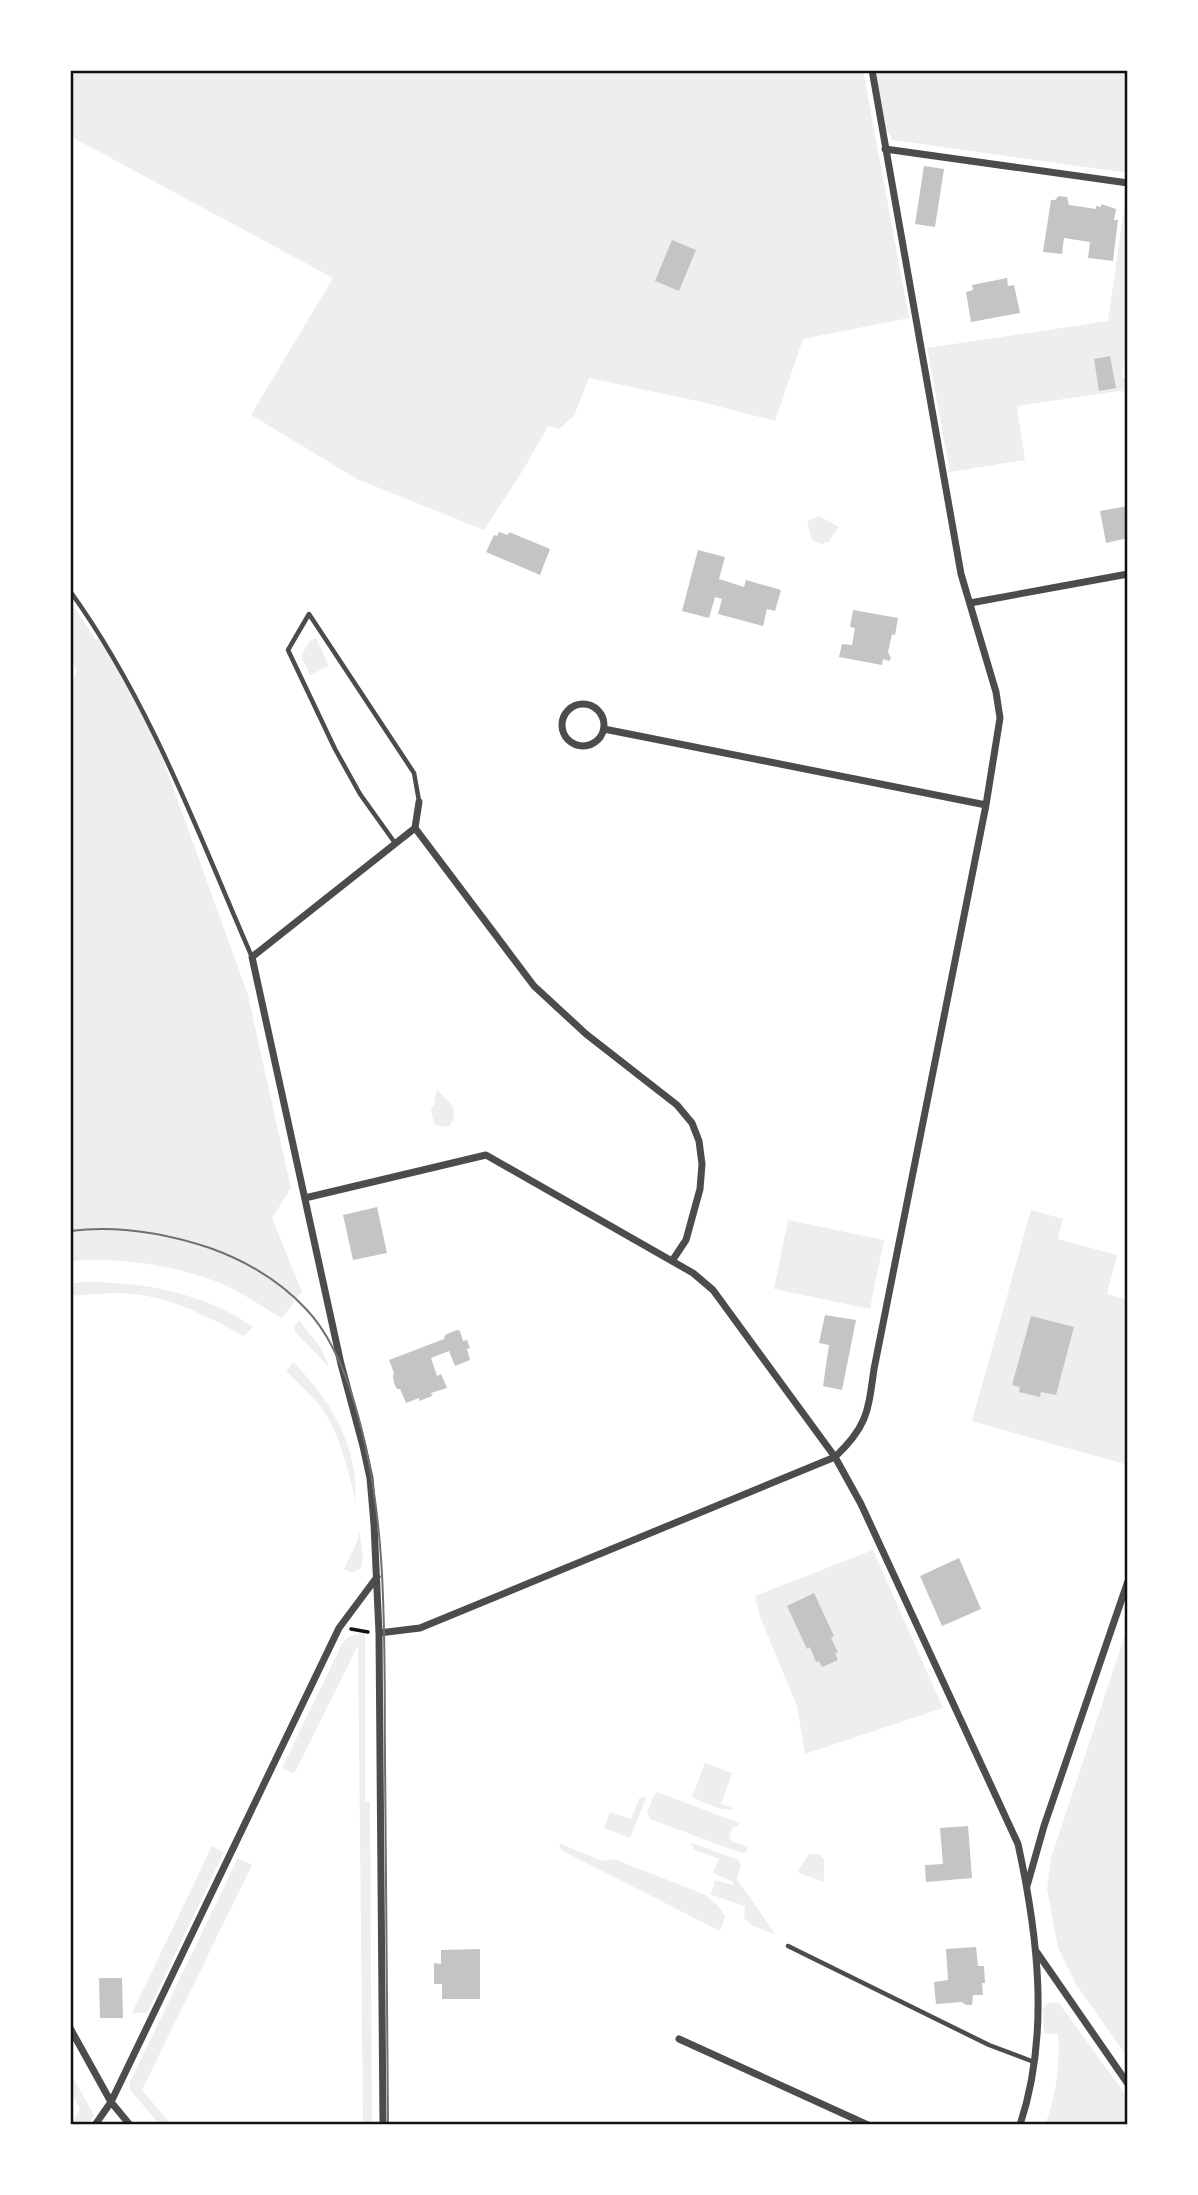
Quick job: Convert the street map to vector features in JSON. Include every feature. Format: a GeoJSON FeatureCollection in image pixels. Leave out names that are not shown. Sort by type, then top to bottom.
{"type":"FeatureCollection","features":[{"type":"Feature","properties":{"kind":"street"},"geometry":{"type":"LineString","coordinates":[[379,1633],[420,1628],[835,1457],[853,1440],[867,1413],[986,804],[1000,718],[996,692],[961,574],[872,70]]}},
{"type":"Feature","properties":{"kind":"street"},"geometry":{"type":"LineString","coordinates":[[886,149],[1128,183]]}},
{"type":"Feature","properties":{"kind":"street"},"geometry":{"type":"LineString","coordinates":[[970,603],[1128,574]]}},
{"type":"Feature","properties":{"kind":"street"},"geometry":{"type":"LineString","coordinates":[[579,704],[589,705],[601,714],[604,729],[595,743],[585,747],[570,742],[561,722],[569,708],[579,704]]}},
{"type":"Feature","properties":{"kind":"street"},"geometry":{"type":"LineString","coordinates":[[604,729],[986,804]]}},
{"type":"Feature","properties":{"kind":"street"},"geometry":{"type":"LineString","coordinates":[[383,2125],[379,1633],[370,1478],[341,1364],[252,957],[415,828],[419,802]]}},
{"type":"Feature","properties":{"kind":"street"},"geometry":{"type":"LineString","coordinates":[[415,828],[534,986],[586,1034],[677,1105],[692,1123],[699,1141],[702,1164],[700,1189],[686,1240],[672,1261]]}},
{"type":"Feature","properties":{"kind":"street"},"geometry":{"type":"LineString","coordinates":[[305,1198],[486,1156],[694,1273],[713,1290],[835,1457],[861,1504],[1018,1844],[1036,1950],[1038,2037],[1020,2125]]}},
{"type":"Feature","properties":{"kind":"street"},"geometry":{"type":"LineString","coordinates":[[95,2125],[111,2102],[338,1628],[377,1577]]}},
{"type":"Feature","properties":{"kind":"street"},"geometry":{"type":"LineString","coordinates":[[1027,1887],[1044,1826],[1128,1581]]}},
{"type":"Feature","properties":{"kind":"street"},"geometry":{"type":"LineString","coordinates":[[1036,1950],[1128,2084]]}},
{"type":"Feature","properties":{"kind":"street"},"geometry":{"type":"LineString","coordinates":[[70,2028],[111,2102],[130,2125]]}},
{"type":"Feature","properties":{"kind":"street"},"geometry":{"type":"LineString","coordinates":[[678,2039],[868,2125]]}},
{"type":"Feature","properties":{"kind":"lane"},"geometry":{"type":"LineString","coordinates":[[70,591],[149,721],[252,957]]}},
{"type":"Feature","properties":{"kind":"lane"},"geometry":{"type":"LineString","coordinates":[[395,843],[360,794],[335,749],[288,650],[309,614],[414,773],[419,802]]}},
{"type":"Feature","properties":{"kind":"lane"},"geometry":{"type":"LineString","coordinates":[[788,1946],[989,2045],[1034,2062]]}},
{"type":"Feature","properties":{"kind":"path"},"geometry":{"type":"LineString","coordinates":[[338,1628],[379,1633]]}},
{"type":"Feature","properties":{"kind":"shaded area"},"geometry":{"type":"Polygon","coordinates":[[[70,70],[863,70],[909,318],[803,339],[775,421],[589,378],[574,416],[559,429],[548,426],[484,530],[357,479],[251,415],[333,278],[70,136],[70,70]]]}},
{"type":"Feature","properties":{"kind":"shaded area"},"geometry":{"type":"Polygon","coordinates":[[[872,70],[1128,70],[1128,173],[893,140],[881,122],[872,70]]]}},
{"type":"Feature","properties":{"kind":"shaded area"},"geometry":{"type":"Polygon","coordinates":[[[1126,194],[1128,334],[1122,377],[1128,379],[1128,392],[1119,391],[1017,406],[1025,460],[950,472],[927,348],[1108,321],[1126,194]]]}},
{"type":"Feature","properties":{"kind":"shaded area"},"geometry":{"type":"Polygon","coordinates":[[[819,516],[839,527],[828,542],[821,544],[812,540],[807,521],[819,516]]]}},
{"type":"Feature","properties":{"kind":"shaded area"},"geometry":{"type":"Polygon","coordinates":[[[70,601],[96,640],[99,636],[149,721],[248,995],[291,1188],[272,1218],[302,1292],[282,1318],[224,1284],[179,1270],[125,1261],[70,1261],[70,686],[77,672],[70,656],[70,601]]]}},
{"type":"Feature","properties":{"kind":"shaded area"},"geometry":{"type":"Polygon","coordinates":[[[316,638],[329,666],[310,675],[301,656],[309,642],[316,638]]]}},
{"type":"Feature","properties":{"kind":"shaded area"},"geometry":{"type":"Polygon","coordinates":[[[439,1091],[454,1110],[450,1126],[434,1124],[431,1109],[436,1092],[439,1091]]]}},
{"type":"Feature","properties":{"kind":"shaded area"},"geometry":{"type":"Polygon","coordinates":[[[1031,1210],[1063,1219],[1058,1239],[1117,1255],[1107,1294],[1128,1300],[1128,1465],[972,1421],[1031,1210]]]}},
{"type":"Feature","properties":{"kind":"shaded area"},"geometry":{"type":"Polygon","coordinates":[[[788,1220],[884,1240],[870,1309],[774,1289],[788,1220]]]}},
{"type":"Feature","properties":{"kind":"shaded area"},"geometry":{"type":"Polygon","coordinates":[[[70,1284],[129,1284],[172,1291],[214,1305],[253,1327],[244,1336],[184,1307],[137,1294],[70,1296],[70,1284]]]}},
{"type":"Feature","properties":{"kind":"shaded area"},"geometry":{"type":"Polygon","coordinates":[[[299,1320],[321,1348],[329,1367],[295,1332],[294,1327],[299,1320]]]}},
{"type":"Feature","properties":{"kind":"shaded area"},"geometry":{"type":"Polygon","coordinates":[[[293,1362],[314,1385],[340,1426],[351,1455],[356,1504],[343,1453],[327,1416],[286,1371],[293,1362]]]}},
{"type":"Feature","properties":{"kind":"shaded area"},"geometry":{"type":"Polygon","coordinates":[[[359,1529],[363,1556],[361,1568],[349,1572],[344,1569],[358,1540],[359,1529]]]}},
{"type":"Feature","properties":{"kind":"shaded area"},"geometry":{"type":"Polygon","coordinates":[[[873,1550],[943,1708],[805,1754],[797,1706],[760,1617],[755,1596],[873,1550]]]}},
{"type":"Feature","properties":{"kind":"shaded area"},"geometry":{"type":"Polygon","coordinates":[[[1128,1626],[1128,2058],[1076,1984],[1058,1948],[1047,1889],[1051,1858],[1128,1626]]]}},
{"type":"Feature","properties":{"kind":"shaded area"},"geometry":{"type":"Polygon","coordinates":[[[365,1632],[365,1802],[370,1802],[372,2125],[363,2125],[358,1645],[294,1774],[282,1768],[342,1644],[348,1637],[365,1632]]]}},
{"type":"Feature","properties":{"kind":"shaded area"},"geometry":{"type":"Polygon","coordinates":[[[705,1763],[732,1773],[721,1804],[735,1809],[719,1808],[692,1797],[705,1763]]]}},
{"type":"Feature","properties":{"kind":"shaded area"},"geometry":{"type":"Polygon","coordinates":[[[657,1792],[739,1823],[739,1826],[733,1827],[729,1838],[748,1847],[746,1852],[741,1853],[650,1819],[647,1813],[657,1792]]]}},
{"type":"Feature","properties":{"kind":"shaded area"},"geometry":{"type":"Polygon","coordinates":[[[640,1797],[646,1798],[630,1838],[604,1828],[610,1812],[631,1819],[640,1797]]]}},
{"type":"Feature","properties":{"kind":"shaded area"},"geometry":{"type":"Polygon","coordinates":[[[559,1843],[602,1861],[614,1859],[706,1895],[725,1916],[720,1931],[561,1850],[559,1843]]]}},
{"type":"Feature","properties":{"kind":"shaded area"},"geometry":{"type":"Polygon","coordinates":[[[692,1843],[739,1860],[741,1866],[737,1879],[776,1935],[751,1925],[744,1918],[745,1906],[711,1895],[715,1880],[733,1885],[733,1882],[713,1873],[719,1859],[693,1849],[692,1843]]]}},
{"type":"Feature","properties":{"kind":"shaded area"},"geometry":{"type":"Polygon","coordinates":[[[212,1846],[224,1852],[147,2013],[132,2013],[212,1846]]]}},
{"type":"Feature","properties":{"kind":"shaded area"},"geometry":{"type":"Polygon","coordinates":[[[809,1854],[819,1854],[824,1859],[824,1882],[797,1872],[809,1854]]]}},
{"type":"Feature","properties":{"kind":"shaded area"},"geometry":{"type":"Polygon","coordinates":[[[238,1858],[252,1865],[142,2090],[172,2125],[160,2125],[130,2090],[130,2082],[238,1858]]]}},
{"type":"Feature","properties":{"kind":"shaded area"},"geometry":{"type":"Polygon","coordinates":[[[1048,2003],[1059,2003],[1128,2098],[1128,2125],[1045,2125],[1058,2069],[1058,2034],[1044,2033],[1043,2009],[1048,2003]]]}},
{"type":"Feature","properties":{"kind":"shaded area"},"geometry":{"type":"Polygon","coordinates":[[[70,2072],[94,2115],[87,2125],[70,2125],[80,2109],[70,2090],[70,2072]]]}},
{"type":"Feature","properties":{"kind":"building"},"geometry":{"type":"Polygon","coordinates":[[[924,166],[944,169],[935,227],[915,224],[924,166]]]}},
{"type":"Feature","properties":{"kind":"building"},"geometry":{"type":"Polygon","coordinates":[[[1059,196],[1067,197],[1069,205],[1096,209],[1096,206],[1101,207],[1101,204],[1116,209],[1114,220],[1118,220],[1113,261],[1088,258],[1090,242],[1064,238],[1062,254],[1043,252],[1051,200],[1059,196]]]}},
{"type":"Feature","properties":{"kind":"building"},"geometry":{"type":"Polygon","coordinates":[[[672,240],[696,250],[679,291],[655,281],[672,240]]]}},
{"type":"Feature","properties":{"kind":"building"},"geometry":{"type":"Polygon","coordinates":[[[1007,278],[1008,286],[1014,285],[1020,313],[971,322],[966,292],[973,290],[972,285],[1007,278]]]}},
{"type":"Feature","properties":{"kind":"building"},"geometry":{"type":"Polygon","coordinates":[[[1110,356],[1116,388],[1099,391],[1094,359],[1110,356]]]}},
{"type":"Feature","properties":{"kind":"building"},"geometry":{"type":"Polygon","coordinates":[[[1128,506],[1128,538],[1106,543],[1100,511],[1128,506]]]}},
{"type":"Feature","properties":{"kind":"building"},"geometry":{"type":"Polygon","coordinates":[[[499,532],[508,535],[509,532],[550,549],[540,575],[486,552],[494,535],[497,536],[499,532]]]}},
{"type":"Feature","properties":{"kind":"building"},"geometry":{"type":"Polygon","coordinates":[[[698,550],[725,557],[719,579],[744,587],[746,580],[781,590],[775,611],[767,609],[763,626],[718,614],[722,599],[715,597],[709,618],[682,611],[698,550]]]}},
{"type":"Feature","properties":{"kind":"building"},"geometry":{"type":"Polygon","coordinates":[[[853,610],[898,618],[888,652],[891,658],[889,661],[883,659],[882,665],[839,657],[842,644],[852,645],[855,628],[850,627],[853,610]]]}},
{"type":"Feature","properties":{"kind":"building"},"geometry":{"type":"Polygon","coordinates":[[[377,1207],[387,1253],[353,1260],[343,1215],[377,1207]]]}},
{"type":"Feature","properties":{"kind":"building"},"geometry":{"type":"Polygon","coordinates":[[[825,1315],[856,1320],[842,1390],[823,1386],[829,1345],[819,1343],[825,1315]]]}},
{"type":"Feature","properties":{"kind":"building"},"geometry":{"type":"Polygon","coordinates":[[[1031,1316],[1074,1327],[1056,1395],[1041,1392],[1040,1397],[1019,1392],[1020,1387],[1012,1385],[1031,1316]]]}},
{"type":"Feature","properties":{"kind":"building"},"geometry":{"type":"Polygon","coordinates":[[[460,1331],[463,1341],[467,1340],[470,1360],[455,1366],[449,1351],[431,1358],[437,1376],[441,1374],[447,1388],[431,1393],[432,1396],[419,1401],[419,1398],[406,1403],[394,1383],[394,1373],[389,1360],[444,1339],[445,1335],[460,1331]]]}},
{"type":"Feature","properties":{"kind":"building"},"geometry":{"type":"Polygon","coordinates":[[[959,1558],[981,1609],[942,1626],[920,1576],[959,1558]]]}},
{"type":"Feature","properties":{"kind":"building"},"geometry":{"type":"Polygon","coordinates":[[[814,1593],[834,1636],[831,1638],[838,1652],[835,1653],[838,1660],[822,1667],[819,1661],[816,1662],[810,1647],[807,1649],[787,1606],[814,1593]]]}},
{"type":"Feature","properties":{"kind":"building"},"geometry":{"type":"Polygon","coordinates":[[[968,1826],[972,1878],[926,1882],[925,1865],[943,1864],[940,1828],[968,1826]]]}},
{"type":"Feature","properties":{"kind":"building"},"geometry":{"type":"Polygon","coordinates":[[[976,1947],[978,1966],[984,1966],[983,1995],[973,1995],[972,2005],[962,2002],[936,2004],[934,1982],[948,1980],[946,1949],[976,1947]]]}},
{"type":"Feature","properties":{"kind":"building"},"geometry":{"type":"Polygon","coordinates":[[[480,1949],[480,1999],[442,1999],[442,1984],[434,1984],[434,1963],[441,1964],[441,1950],[480,1949]]]}},
{"type":"Feature","properties":{"kind":"building"},"geometry":{"type":"Polygon","coordinates":[[[99,1978],[122,1978],[123,2018],[100,2018],[99,1978]]]}},
{"type":"Feature","properties":{"kind":"tram line"},"geometry":{"type":"LineString","coordinates":[[70,1231],[105,1229],[158,1234],[210,1248],[237,1259],[285,1289],[315,1319],[330,1342],[347,1379],[366,1448],[374,1492],[382,1580],[388,2125]]}}]}
